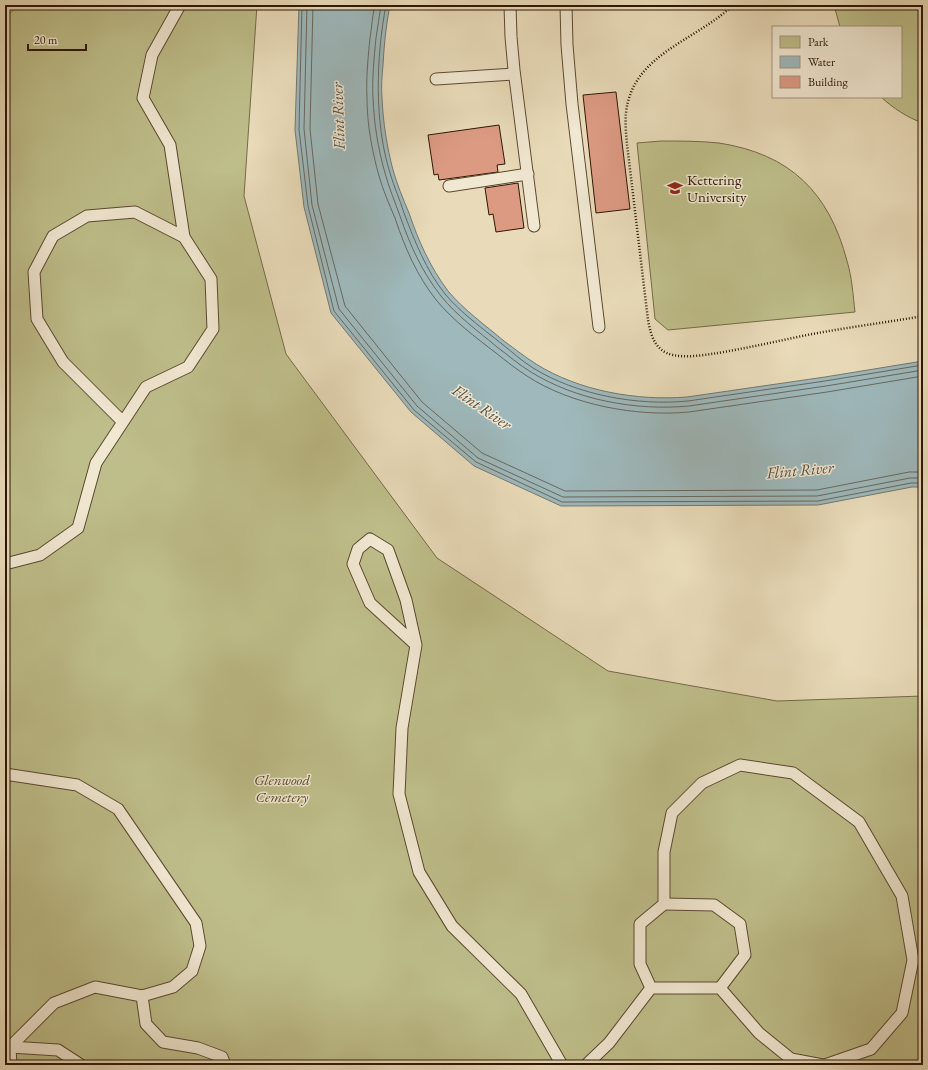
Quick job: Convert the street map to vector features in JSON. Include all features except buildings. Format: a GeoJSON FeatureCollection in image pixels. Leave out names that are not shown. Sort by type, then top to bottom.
{"type":"FeatureCollection","features":[{"type":"Feature","properties":{"kind":"lane"},"geometry":{"type":"LineString","coordinates":[[5,564],[40,555],[78,528],[96,463],[146,387],[188,367],[213,329],[211,278],[184,237],[170,145],[143,98],[152,55],[180,5]]}},
{"type":"Feature","properties":{"kind":"lane"},"geometry":{"type":"LineString","coordinates":[[510,5],[514,74],[534,226]]}},
{"type":"Feature","properties":{"kind":"lane"},"geometry":{"type":"LineString","coordinates":[[566,5],[566,41],[572,104],[599,327]]}},
{"type":"Feature","properties":{"kind":"lane"},"geometry":{"type":"LineString","coordinates":[[436,79],[514,74]]}},
{"type":"Feature","properties":{"kind":"lane"},"geometry":{"type":"LineString","coordinates":[[449,186],[528,174]]}},
{"type":"Feature","properties":{"kind":"lane"},"geometry":{"type":"LineString","coordinates":[[123,422],[63,362],[37,319],[34,272],[53,236],[87,216],[135,212],[184,237]]}},
{"type":"Feature","properties":{"kind":"lane"},"geometry":{"type":"LineString","coordinates":[[416,645],[370,603],[353,564],[358,549],[370,539],[388,550],[406,600],[416,645],[402,728],[399,794],[419,872],[452,926],[521,994],[562,1065]]}},
{"type":"Feature","properties":{"kind":"lane"},"geometry":{"type":"LineString","coordinates":[[651,988],[720,988],[759,1034],[791,1059],[824,1065],[871,1049],[902,1013],[913,960],[902,896],[858,822],[793,773],[740,765],[702,783],[672,814],[664,852],[664,904]]}},
{"type":"Feature","properties":{"kind":"lane"},"geometry":{"type":"LineString","coordinates":[[5,774],[77,785],[118,809],[196,923],[200,946],[192,971],[173,987],[142,996],[96,987],[54,1003],[8,1044]]}},
{"type":"Feature","properties":{"kind":"lane"},"geometry":{"type":"LineString","coordinates":[[651,988],[640,964],[640,924],[664,904],[714,905],[740,924],[745,955],[720,988]]}},
{"type":"Feature","properties":{"kind":"lane"},"geometry":{"type":"LineString","coordinates":[[586,1065],[609,1043],[651,988]]}},
{"type":"Feature","properties":{"kind":"lane"},"geometry":{"type":"LineString","coordinates":[[142,996],[146,1024],[163,1042],[198,1048],[222,1057],[225,1065]]}},
{"type":"Feature","properties":{"kind":"lane"},"geometry":{"type":"LineString","coordinates":[[8,1044],[11,1065]]}},
{"type":"Feature","properties":{"kind":"lane"},"geometry":{"type":"LineString","coordinates":[[8,1044],[58,1050],[81,1065]]}},
{"type":"Feature","properties":{"kind":"path"},"geometry":{"type":"LineString","coordinates":[[733,5],[718,17],[665,52],[650,65],[639,78],[628,102],[626,121],[627,144],[648,320],[654,342],[661,350],[672,355],[701,355],[923,316]]}},
{"type":"Feature","properties":{"kind":"green space","name":"Glenwood Cemetery"},"geometry":{"type":"Polygon","coordinates":[[[19,5],[257,5],[244,196],[286,354],[437,558],[608,671],[777,701],[923,696],[923,1065],[5,1065],[5,18],[19,5]]]}},
{"type":"Feature","properties":{"kind":"green space"},"geometry":{"type":"Polygon","coordinates":[[[834,5],[923,5],[923,123],[901,112],[882,98],[902,98],[902,26],[840,26],[834,5]]]}},
{"type":"Feature","properties":{"kind":"green space"},"geometry":{"type":"Polygon","coordinates":[[[661,141],[712,142],[744,148],[766,156],[786,167],[803,180],[817,196],[829,215],[839,237],[850,273],[855,312],[668,330],[655,319],[637,143],[661,141]]]}},
{"type":"Feature","properties":{"kind":"water","name":"Flint River"},"geometry":{"type":"Polygon","coordinates":[[[299,5],[390,5],[385,42],[382,94],[383,116],[387,143],[396,181],[430,263],[448,291],[461,305],[504,341],[536,364],[571,381],[609,392],[668,398],[687,397],[825,377],[923,361],[923,487],[912,487],[818,505],[561,506],[474,466],[411,412],[331,313],[304,207],[295,130],[299,5]]]}},
{"type":"Feature","properties":{"kind":"place","name":"Kettering University"},"geometry":{"type":"Point","coordinates":[675,188]}}]}
